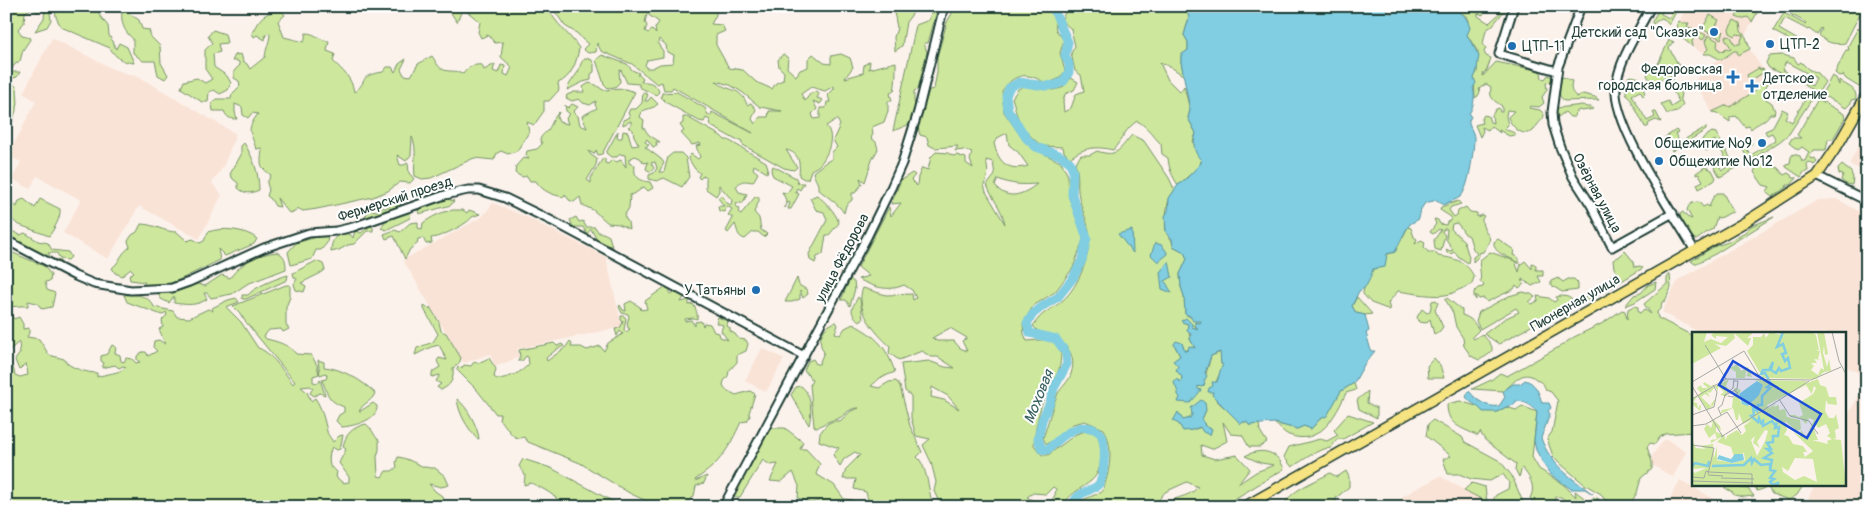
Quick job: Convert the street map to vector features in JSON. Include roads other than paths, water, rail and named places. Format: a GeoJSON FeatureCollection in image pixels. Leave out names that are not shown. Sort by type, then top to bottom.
{"type":"FeatureCollection","features":[{"type":"Feature","properties":{"kind":"main road","name":"Пионерная улица"},"geometry":{"type":"LineString","coordinates":[[1244,507],[1773,206],[1817,176],[1834,153],[1867,94]]}},
{"type":"Feature","properties":{"kind":"street","name":"улица Фёдорова"},"geometry":{"type":"LineString","coordinates":[[723,507],[882,208],[902,163],[918,112],[944,6]]}},
{"type":"Feature","properties":{"kind":"street"},"geometry":{"type":"LineString","coordinates":[[1514,6],[1499,54],[1557,71]]}},
{"type":"Feature","properties":{"kind":"street","name":"Озёрная улица"},"geometry":{"type":"LineString","coordinates":[[1581,6],[1557,71],[1552,112],[1553,125],[1560,147],[1573,177],[1612,247],[1673,214]]}},
{"type":"Feature","properties":{"kind":"street"},"geometry":{"type":"LineString","coordinates":[[1651,6],[1619,72],[1616,88],[1617,102],[1630,138],[1695,251]]}},
{"type":"Feature","properties":{"kind":"street"},"geometry":{"type":"LineString","coordinates":[[1817,176],[1867,201]]}},
{"type":"Feature","properties":{"kind":"street","name":"Фермерский проезд"},"geometry":{"type":"LineString","coordinates":[[6,240],[94,284],[131,290],[172,288],[264,248],[309,233],[336,231],[353,227],[445,195],[478,190],[505,198],[552,221],[804,356]]}},
{"type":"Feature","properties":{"kind":"street"},"geometry":{"type":"LineString","coordinates":[[1261,498],[1267,507]]}},
{"type":"Feature","properties":{"kind":"water"},"geometry":{"type":"Polygon","coordinates":[[[1385,6],[1388,8],[1386,10],[1389,13],[1392,13],[1397,6],[1452,6],[1452,9],[1459,11],[1466,18],[1470,28],[1467,35],[1479,56],[1474,78],[1476,83],[1473,88],[1474,102],[1469,114],[1471,117],[1469,125],[1474,136],[1473,151],[1463,193],[1460,197],[1443,205],[1437,200],[1425,203],[1421,209],[1419,219],[1410,224],[1395,252],[1387,254],[1385,267],[1373,269],[1365,288],[1359,291],[1352,306],[1356,313],[1365,315],[1369,331],[1366,333],[1371,351],[1375,351],[1365,363],[1354,383],[1341,391],[1327,416],[1320,419],[1311,429],[1304,426],[1297,429],[1274,423],[1249,425],[1247,422],[1243,422],[1241,424],[1212,395],[1213,392],[1208,392],[1209,388],[1213,386],[1212,382],[1217,382],[1223,365],[1221,364],[1220,352],[1211,356],[1205,373],[1207,376],[1204,381],[1205,384],[1202,387],[1198,386],[1198,389],[1201,390],[1198,394],[1190,403],[1178,402],[1180,397],[1174,383],[1176,379],[1181,382],[1182,377],[1176,370],[1178,366],[1173,361],[1180,356],[1174,344],[1176,341],[1182,343],[1185,351],[1188,350],[1189,346],[1195,348],[1190,339],[1191,334],[1187,331],[1188,324],[1181,321],[1186,318],[1192,324],[1192,327],[1198,329],[1195,322],[1200,323],[1201,321],[1193,321],[1190,316],[1185,314],[1180,274],[1187,259],[1184,252],[1173,246],[1172,239],[1166,232],[1165,216],[1168,211],[1169,198],[1178,185],[1201,163],[1194,147],[1196,133],[1188,118],[1190,110],[1181,62],[1181,55],[1188,50],[1188,42],[1184,35],[1189,18],[1187,11],[1191,7],[1385,6]]]}},
{"type":"Feature","properties":{"kind":"water"},"geometry":{"type":"Polygon","coordinates":[[[1132,230],[1133,253],[1118,234],[1132,230]]]}},
{"type":"Feature","properties":{"kind":"water"},"geometry":{"type":"Polygon","coordinates":[[[1155,243],[1162,245],[1168,254],[1158,262],[1151,255],[1155,243]]]}},
{"type":"Feature","properties":{"kind":"water"},"geometry":{"type":"Polygon","coordinates":[[[1169,261],[1172,277],[1165,281],[1172,293],[1162,289],[1160,272],[1169,261]]]}},
{"type":"Feature","properties":{"kind":"water"},"geometry":{"type":"Polygon","coordinates":[[[1525,380],[1534,386],[1542,403],[1549,403],[1551,408],[1548,411],[1550,414],[1541,438],[1545,447],[1562,470],[1593,494],[1585,489],[1571,489],[1550,474],[1536,450],[1534,441],[1537,412],[1530,405],[1516,401],[1514,405],[1497,412],[1483,412],[1466,397],[1469,391],[1482,403],[1490,406],[1499,406],[1505,397],[1503,391],[1513,384],[1520,384],[1525,380]]]}},
{"type":"Feature","properties":{"kind":"water"},"geometry":{"type":"Polygon","coordinates":[[[1201,400],[1205,403],[1206,410],[1202,419],[1205,426],[1212,429],[1210,435],[1203,432],[1200,427],[1183,431],[1179,424],[1173,421],[1178,412],[1183,420],[1190,418],[1192,414],[1191,408],[1201,400]]]}},
{"type":"Feature","properties":{"kind":"waterway","name":"Моховая"},"geometry":{"type":"LineString","coordinates":[[1052,6],[1068,42],[1065,56],[1069,64],[1069,72],[1064,81],[1056,85],[1045,86],[1019,82],[1009,88],[1006,96],[1008,110],[1027,139],[1036,147],[1059,155],[1070,162],[1073,171],[1072,195],[1087,238],[1082,260],[1073,278],[1058,297],[1033,314],[1027,323],[1030,333],[1056,339],[1066,353],[1067,364],[1054,388],[1042,420],[1038,439],[1042,449],[1047,450],[1066,434],[1081,427],[1090,428],[1100,433],[1104,443],[1104,459],[1100,481],[1094,488],[1076,498],[1073,507]]}},
{"type":"Feature","properties":{"kind":"place","name":"Детский сад \"Сказка\""},"geometry":{"type":"Point","coordinates":[1714,32]}},
{"type":"Feature","properties":{"kind":"place","name":"ЦТП-2"},"geometry":{"type":"Point","coordinates":[1770,44]}},
{"type":"Feature","properties":{"kind":"place","name":"ЦТП-11"},"geometry":{"type":"Point","coordinates":[1512,46]}},
{"type":"Feature","properties":{"kind":"place","name":"Федоровская городская больница"},"geometry":{"type":"Point","coordinates":[1733,77]}},
{"type":"Feature","properties":{"kind":"place","name":"Детское отделение"},"geometry":{"type":"Point","coordinates":[1752,86]}},
{"type":"Feature","properties":{"kind":"place","name":"Общежитие №9"},"geometry":{"type":"Point","coordinates":[1762,143]}},
{"type":"Feature","properties":{"kind":"place","name":"Общежитие №12"},"geometry":{"type":"Point","coordinates":[1659,161]}},
{"type":"Feature","properties":{"kind":"place","name":"У Татьяны"},"geometry":{"type":"Point","coordinates":[756,290]}}]}
